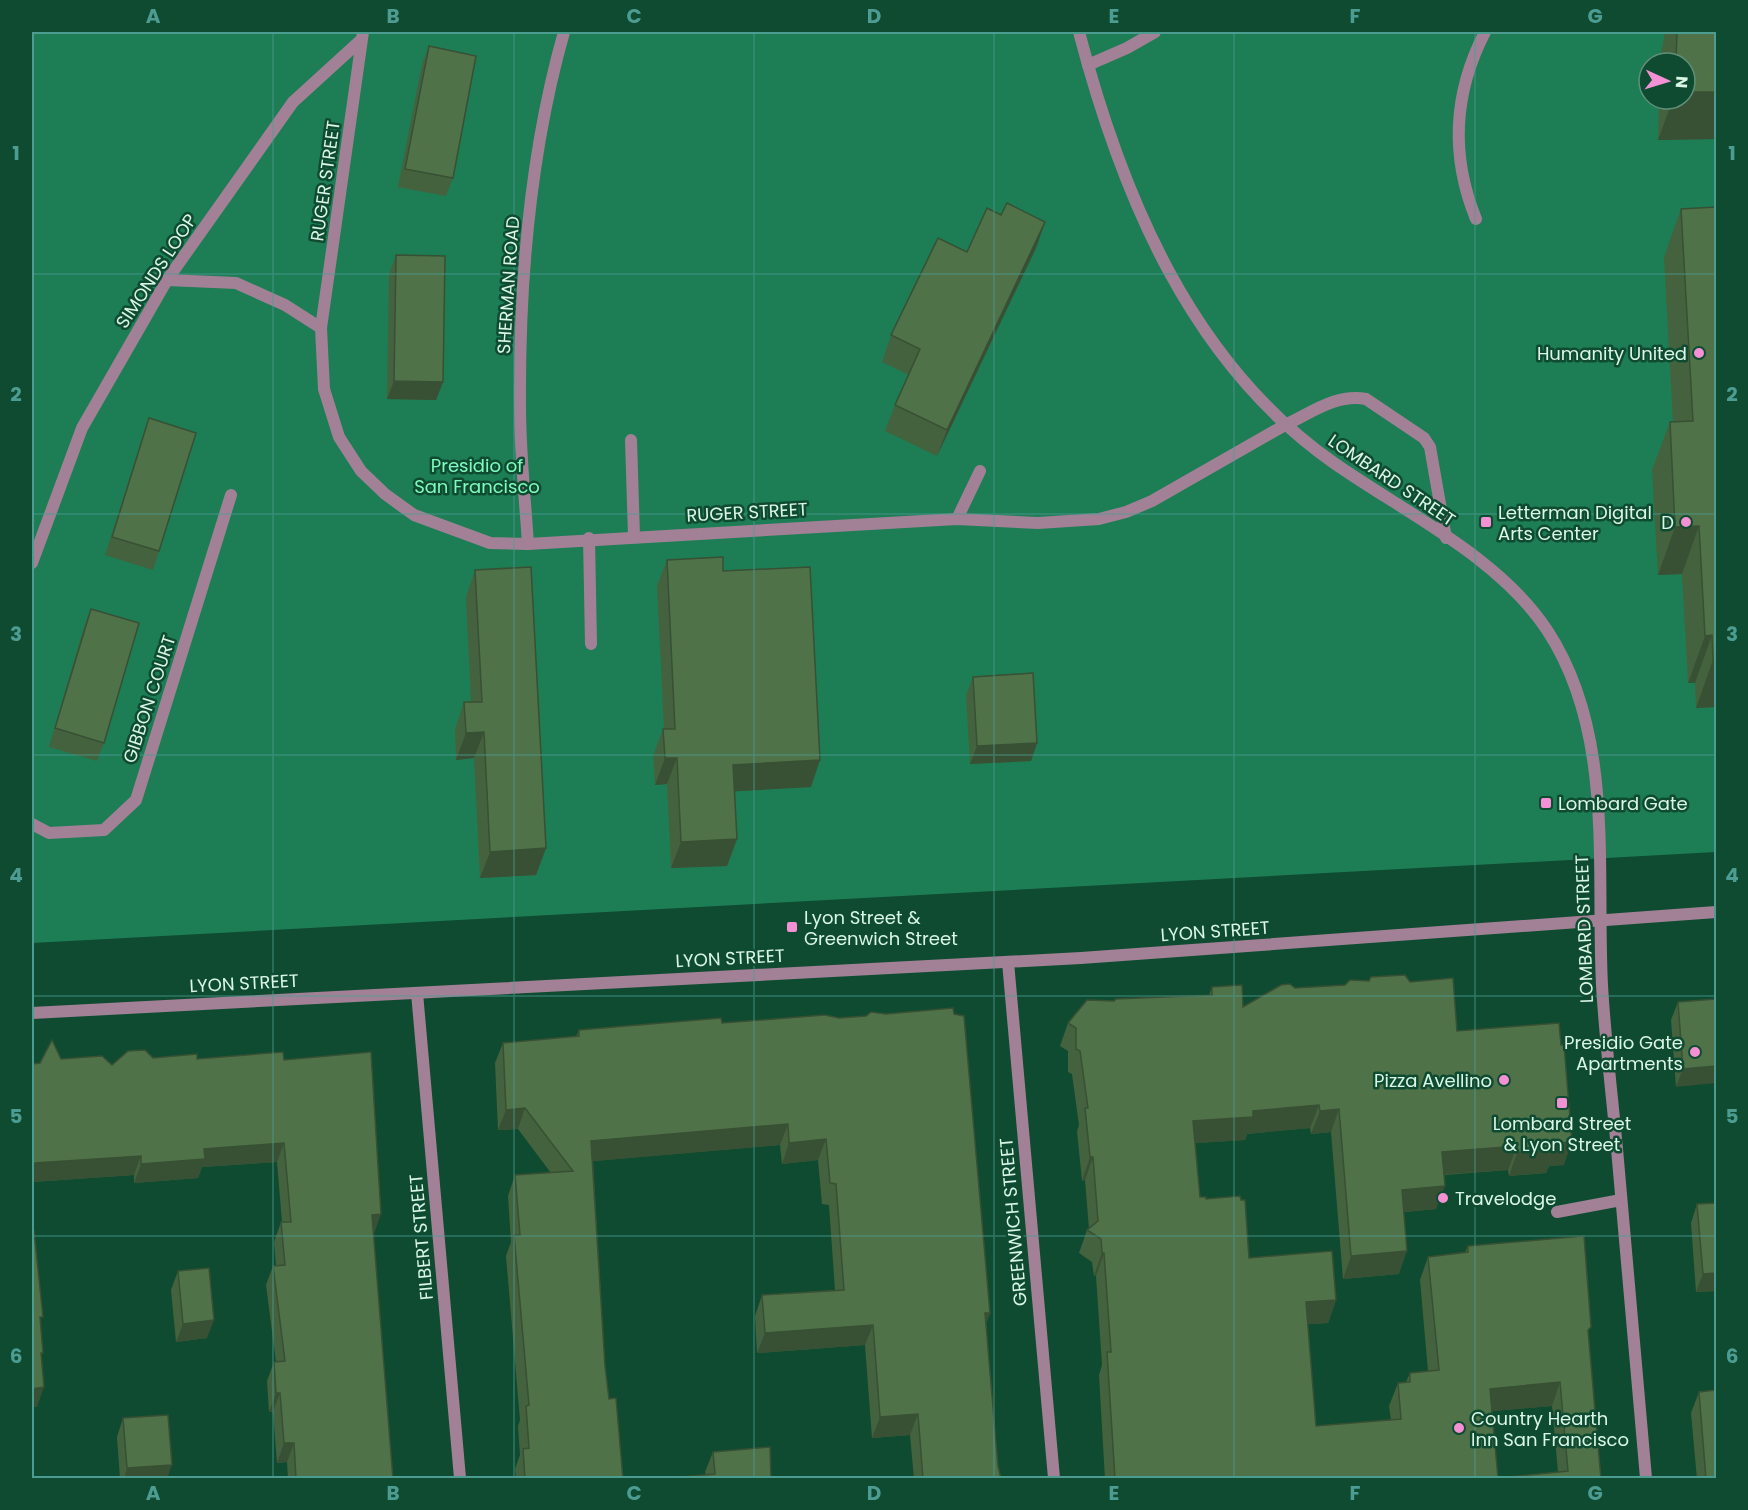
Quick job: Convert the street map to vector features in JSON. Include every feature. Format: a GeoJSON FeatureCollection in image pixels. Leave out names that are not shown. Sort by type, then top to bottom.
{"type":"FeatureCollection","features":[{"type":"Feature","properties":{"kind":"street","name":"SHERMAN ROAD"},"geometry":{"type":"LineString","coordinates":[[528,544],[520,409],[522,304],[533,195],[552,75],[564,32]]}},
{"type":"Feature","properties":{"kind":"street","name":"LOMBARD STREET"},"geometry":{"type":"LineString","coordinates":[[1079,32],[1130,188],[1169,273],[1212,344],[1232,369],[1286,425],[1337,465],[1446,538],[1502,580],[1525,602],[1546,629],[1576,688],[1585,720],[1598,806],[1602,984],[1646,1479]]}},
{"type":"Feature","properties":{"kind":"street"},"geometry":{"type":"LineString","coordinates":[[1088,65],[1127,48],[1155,32]]}},
{"type":"Feature","properties":{"kind":"street"},"geometry":{"type":"LineString","coordinates":[[1476,219],[1461,172],[1457,120],[1472,57],[1485,32]]}},
{"type":"Feature","properties":{"kind":"street","name":"RUGER STREET"},"geometry":{"type":"LineString","coordinates":[[362,36],[321,328],[324,389],[339,437],[361,471],[385,494],[414,515],[490,543],[528,544],[589,538],[957,519],[1067,522],[1126,512],[1181,487],[1286,425],[1344,397],[1356,397],[1366,399],[1424,438],[1434,459],[1446,538]]}},
{"type":"Feature","properties":{"kind":"street","name":"SIMONDS LOOP"},"geometry":{"type":"LineString","coordinates":[[32,563],[82,428],[167,280],[293,102],[362,36]]}},
{"type":"Feature","properties":{"kind":"street"},"geometry":{"type":"LineString","coordinates":[[167,280],[236,283],[285,305],[321,328]]}},
{"type":"Feature","properties":{"kind":"street"},"geometry":{"type":"LineString","coordinates":[[631,440],[634,536]]}},
{"type":"Feature","properties":{"kind":"street"},"geometry":{"type":"LineString","coordinates":[[957,519],[980,471]]}},
{"type":"Feature","properties":{"kind":"street","name":"GIBBON COURT"},"geometry":{"type":"LineString","coordinates":[[32,824],[49,833],[104,830],[136,800],[231,495]]}},
{"type":"Feature","properties":{"kind":"street"},"geometry":{"type":"LineString","coordinates":[[589,538],[591,644]]}},
{"type":"Feature","properties":{"kind":"street","name":"LYON STREET"},"geometry":{"type":"LineString","coordinates":[[32,1013],[1008,962],[1716,912]]}},
{"type":"Feature","properties":{"kind":"street","name":"GREENWICH STREET"},"geometry":{"type":"LineString","coordinates":[[1008,962],[1054,1479]]}},
{"type":"Feature","properties":{"kind":"street","name":"FILBERT STREET"},"geometry":{"type":"LineString","coordinates":[[417,993],[460,1479]]}},
{"type":"Feature","properties":{"kind":"street"},"geometry":{"type":"LineString","coordinates":[[1557,1212],[1621,1200]]}},
{"type":"Feature","properties":{"kind":"green space","name":"Presidio of San Francisco"},"geometry":{"type":"Polygon","coordinates":[[[32,32],[1716,32],[1716,852],[32,943],[32,32]]]}},
{"type":"Feature","properties":{"kind":"building"},"geometry":{"type":"Polygon","coordinates":[[[1677,32],[1716,32],[1716,92],[1697,92],[1697,51],[1676,51],[1677,32]]]}},
{"type":"Feature","properties":{"kind":"building"},"geometry":{"type":"Polygon","coordinates":[[[429,46],[476,56],[453,178],[405,169],[429,46]]]}},
{"type":"Feature","properties":{"kind":"building"},"geometry":{"type":"Polygon","coordinates":[[[1007,203],[1045,222],[947,430],[895,405],[920,349],[891,335],[938,238],[967,252],[987,208],[1001,215],[1007,203]]]}},
{"type":"Feature","properties":{"kind":"building"},"geometry":{"type":"Polygon","coordinates":[[[1716,207],[1716,660],[1713,660],[1712,635],[1705,636],[1699,526],[1675,527],[1670,422],[1693,421],[1681,209],[1716,207]]]}},
{"type":"Feature","properties":{"kind":"building"},"geometry":{"type":"Polygon","coordinates":[[[396,255],[445,256],[443,382],[394,381],[396,255]]]}},
{"type":"Feature","properties":{"kind":"building"},"geometry":{"type":"Polygon","coordinates":[[[149,418],[196,433],[159,551],[112,537],[149,418]]]}},
{"type":"Feature","properties":{"kind":"building"},"geometry":{"type":"Polygon","coordinates":[[[723,557],[723,571],[810,567],[820,760],[733,765],[737,839],[681,842],[677,758],[665,758],[663,729],[675,729],[667,560],[723,557]]]}},
{"type":"Feature","properties":{"kind":"building"},"geometry":{"type":"Polygon","coordinates":[[[531,567],[546,848],[490,852],[484,732],[466,733],[464,702],[482,702],[475,570],[531,567]]]}},
{"type":"Feature","properties":{"kind":"building"},"geometry":{"type":"Polygon","coordinates":[[[91,609],[139,623],[104,743],[55,728],[91,609]]]}},
{"type":"Feature","properties":{"kind":"building"},"geometry":{"type":"Polygon","coordinates":[[[1033,673],[1037,743],[977,746],[973,677],[1033,673]]]}},
{"type":"Feature","properties":{"kind":"building"},"geometry":{"type":"Polygon","coordinates":[[[1405,975],[1410,982],[1453,978],[1457,1031],[1559,1023],[1561,1045],[1564,1045],[1572,1142],[1554,1144],[1555,1150],[1517,1153],[1517,1146],[1442,1152],[1445,1186],[1402,1190],[1407,1251],[1351,1256],[1339,1109],[1320,1111],[1319,1105],[1253,1111],[1253,1117],[1193,1121],[1200,1197],[1206,1197],[1206,1199],[1240,1196],[1241,1200],[1245,1200],[1249,1258],[1332,1251],[1336,1300],[1306,1302],[1316,1426],[1401,1419],[1398,1383],[1410,1382],[1410,1373],[1439,1370],[1428,1257],[1468,1252],[1468,1246],[1584,1236],[1591,1327],[1588,1330],[1601,1479],[1115,1479],[1107,1352],[1111,1352],[1104,1253],[1102,1253],[1101,1239],[1087,1230],[1098,1221],[1093,1157],[1090,1157],[1085,1108],[1088,1108],[1080,1051],[1076,1049],[1076,1028],[1068,1023],[1087,1000],[1114,1001],[1116,999],[1212,995],[1212,987],[1242,985],[1243,1007],[1281,985],[1290,984],[1295,988],[1345,985],[1350,980],[1369,981],[1371,977],[1405,975]],[[1560,1382],[1490,1389],[1498,1478],[1568,1471],[1560,1382]]]}},
{"type":"Feature","properties":{"kind":"building","name":"Presidio Gate Apartments"},"geometry":{"type":"Polygon","coordinates":[[[1716,999],[1716,1066],[1683,1069],[1678,1002],[1716,999]]]}},
{"type":"Feature","properties":{"kind":"building"},"geometry":{"type":"Polygon","coordinates":[[[953,1008],[954,1014],[964,1016],[990,1313],[985,1313],[1001,1479],[923,1479],[918,1414],[880,1417],[873,1325],[765,1333],[762,1295],[844,1290],[836,1184],[830,1183],[826,1139],[789,1143],[788,1124],[591,1141],[605,1366],[609,1399],[616,1398],[623,1479],[525,1479],[523,1449],[529,1448],[526,1406],[529,1405],[514,1235],[520,1235],[515,1175],[573,1171],[525,1108],[506,1110],[503,1043],[579,1036],[579,1030],[721,1018],[722,1023],[825,1015],[839,1018],[866,1016],[871,1012],[886,1014],[953,1008]]]}},
{"type":"Feature","properties":{"kind":"building"},"geometry":{"type":"Polygon","coordinates":[[[52,1040],[61,1059],[102,1056],[112,1065],[128,1051],[145,1050],[153,1058],[197,1054],[197,1059],[283,1052],[284,1060],[371,1052],[381,1214],[372,1215],[393,1479],[296,1479],[294,1443],[284,1443],[280,1393],[276,1393],[274,1362],[285,1361],[273,1266],[285,1265],[281,1222],[291,1222],[284,1143],[204,1149],[205,1159],[141,1164],[141,1156],[35,1163],[32,1169],[32,1064],[40,1063],[52,1040]]]}},
{"type":"Feature","properties":{"kind":"building"},"geometry":{"type":"Polygon","coordinates":[[[1716,1203],[1716,1273],[1703,1274],[1697,1204],[1716,1203]]]}},
{"type":"Feature","properties":{"kind":"building"},"geometry":{"type":"Polygon","coordinates":[[[32,1231],[34,1231],[43,1317],[40,1317],[44,1387],[32,1389],[32,1231]]]}},
{"type":"Feature","properties":{"kind":"building"},"geometry":{"type":"Polygon","coordinates":[[[209,1268],[214,1320],[183,1324],[178,1271],[209,1268]]]}},
{"type":"Feature","properties":{"kind":"building"},"geometry":{"type":"Polygon","coordinates":[[[1716,1390],[1716,1479],[1706,1479],[1699,1392],[1716,1390]]]}},
{"type":"Feature","properties":{"kind":"building"},"geometry":{"type":"Polygon","coordinates":[[[168,1415],[172,1465],[127,1468],[123,1418],[168,1415]]]}},
{"type":"Feature","properties":{"kind":"building"},"geometry":{"type":"Polygon","coordinates":[[[770,1447],[771,1479],[660,1479],[715,1474],[713,1452],[770,1447]]]}},
{"type":"Feature","properties":{"kind":"place","name":"Humanity United"},"geometry":{"type":"Point","coordinates":[1699,353]}},
{"type":"Feature","properties":{"kind":"place","name":"Letterman Digital Arts Center"},"geometry":{"type":"Point","coordinates":[1486,522]}},
{"type":"Feature","properties":{"kind":"place","name":"D"},"geometry":{"type":"Point","coordinates":[1686,522]}},
{"type":"Feature","properties":{"kind":"place","name":"Lombard Gate"},"geometry":{"type":"Point","coordinates":[1546,803]}},
{"type":"Feature","properties":{"kind":"place","name":"Lyon Street & Greenwich Street"},"geometry":{"type":"Point","coordinates":[792,927]}},
{"type":"Feature","properties":{"kind":"place","name":"Presidio Gate Apartments"},"geometry":{"type":"Point","coordinates":[1695,1052]}},
{"type":"Feature","properties":{"kind":"place","name":"Pizza Avellino"},"geometry":{"type":"Point","coordinates":[1504,1080]}},
{"type":"Feature","properties":{"kind":"place","name":"Lombard Street & Lyon Street"},"geometry":{"type":"Point","coordinates":[1562,1103]}},
{"type":"Feature","properties":{"kind":"place","name":"Travelodge"},"geometry":{"type":"Point","coordinates":[1443,1198]}},
{"type":"Feature","properties":{"kind":"place","name":"Country Hearth Inn San Francisco"},"geometry":{"type":"Point","coordinates":[1459,1428]}}]}
